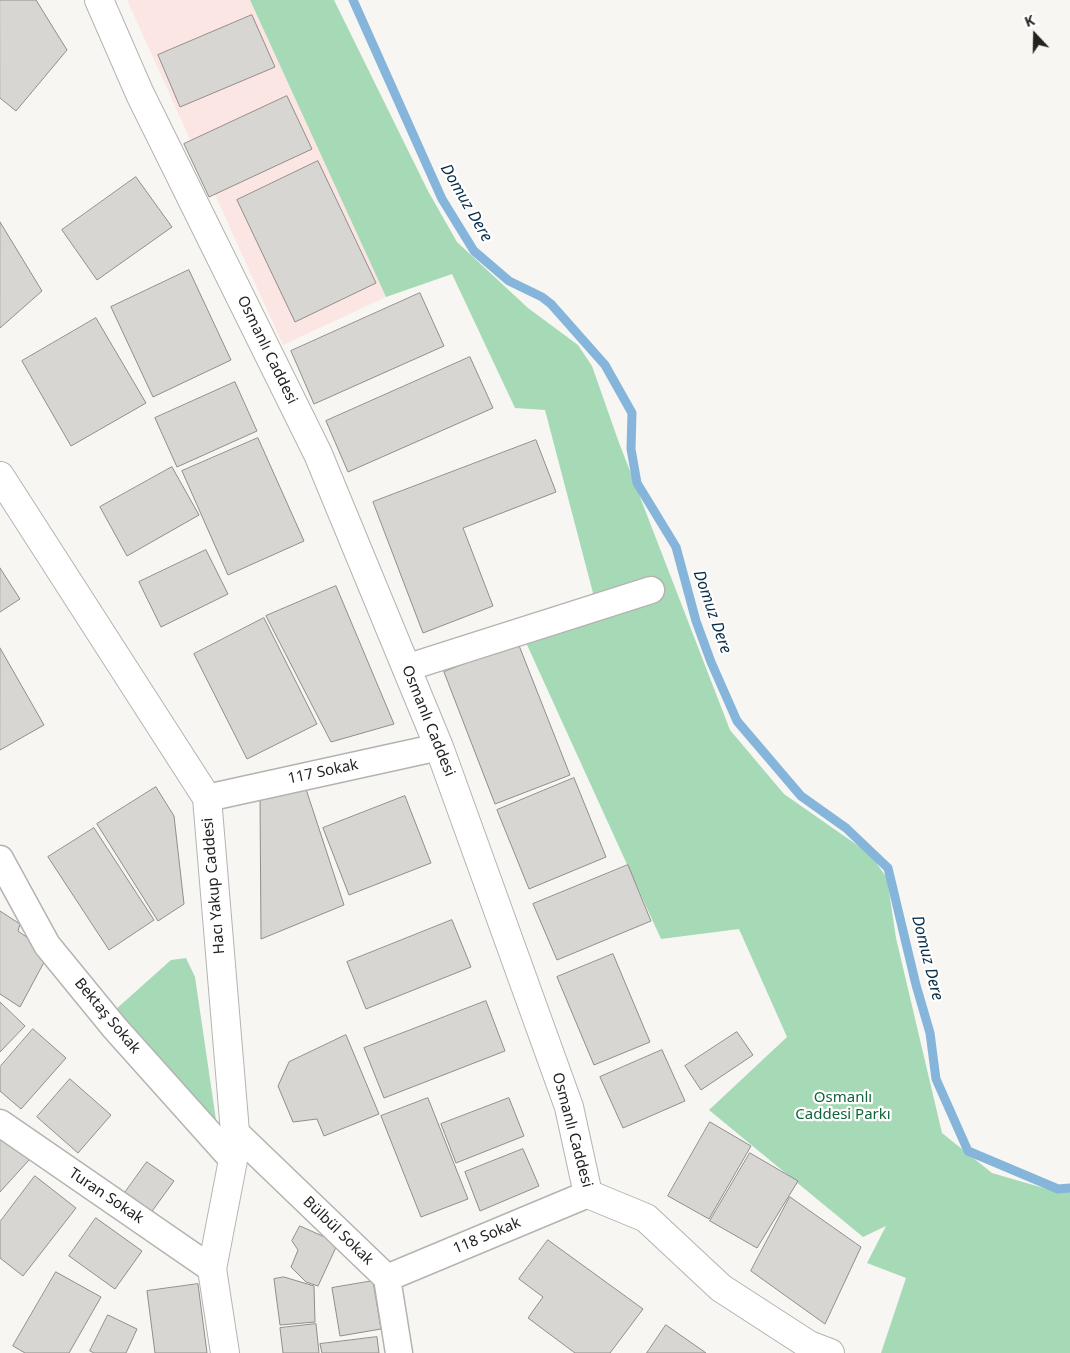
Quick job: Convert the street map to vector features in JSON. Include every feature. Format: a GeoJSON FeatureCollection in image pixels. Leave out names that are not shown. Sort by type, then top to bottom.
{"type":"FeatureCollection","features":[{"type":"Feature","properties":{"kind":"street","name":"Osmanlı Caddesi"},"geometry":{"type":"LineString","coordinates":[[99,0],[140,94],[318,454],[439,747],[569,1108],[588,1194],[646,1218],[721,1288],[814,1350]]}},
{"type":"Feature","properties":{"kind":"street","name":"Hacı Yakup Caddesi"},"geometry":{"type":"LineString","coordinates":[[0,476],[207,798],[235,1132],[233,1160],[212,1269],[225,1353]]}},
{"type":"Feature","properties":{"kind":"street"},"geometry":{"type":"LineString","coordinates":[[406,668],[651,590]]}},
{"type":"Feature","properties":{"kind":"street","name":"117 Sokak"},"geometry":{"type":"LineString","coordinates":[[207,798],[439,747]]}},
{"type":"Feature","properties":{"kind":"street","name":"Bektaş Sokak"},"geometry":{"type":"LineString","coordinates":[[0,859],[47,945],[114,1026],[233,1160]]}},
{"type":"Feature","properties":{"kind":"street","name":"Turan Sokak"},"geometry":{"type":"LineString","coordinates":[[0,1123],[212,1269]]}},
{"type":"Feature","properties":{"kind":"street","name":"Bülbül Sokak"},"geometry":{"type":"LineString","coordinates":[[235,1132],[387,1278],[399,1353]]}},
{"type":"Feature","properties":{"kind":"street","name":"118 Sokak"},"geometry":{"type":"LineString","coordinates":[[387,1278],[588,1194]]}},
{"type":"Feature","properties":{"kind":"shaded area"},"geometry":{"type":"Polygon","coordinates":[[[127,0],[250,0],[386,297],[283,345],[127,0]]]}},
{"type":"Feature","properties":{"kind":"green space","name":"Osmanlı Caddesi Parkı"},"geometry":{"type":"Polygon","coordinates":[[[250,0],[334,0],[428,191],[457,242],[528,308],[578,345],[592,366],[618,440],[730,730],[784,794],[870,854],[887,878],[896,938],[942,1133],[992,1173],[1047,1189],[1070,1186],[1070,1353],[881,1353],[906,1278],[867,1263],[886,1226],[863,1237],[709,1110],[787,1037],[739,929],[661,939],[523,636],[593,593],[545,410],[515,408],[452,274],[386,297],[250,0]]]}},
{"type":"Feature","properties":{"kind":"green space"},"geometry":{"type":"Polygon","coordinates":[[[186,958],[195,977],[216,1120],[210,1122],[115,1010],[171,960],[186,958]]]}},
{"type":"Feature","properties":{"kind":"building"},"geometry":{"type":"Polygon","coordinates":[[[0,0],[36,0],[67,50],[16,111],[0,98],[0,0]]]}},
{"type":"Feature","properties":{"kind":"building"},"geometry":{"type":"Polygon","coordinates":[[[252,15],[275,67],[180,107],[158,55],[252,15]]]}},
{"type":"Feature","properties":{"kind":"building"},"geometry":{"type":"Polygon","coordinates":[[[287,96],[312,149],[209,197],[184,144],[287,96]]]}},
{"type":"Feature","properties":{"kind":"building"},"geometry":{"type":"Polygon","coordinates":[[[318,161],[376,283],[295,322],[237,200],[318,161]]]}},
{"type":"Feature","properties":{"kind":"building"},"geometry":{"type":"Polygon","coordinates":[[[136,177],[172,227],[97,280],[62,230],[136,177]]]}},
{"type":"Feature","properties":{"kind":"building"},"geometry":{"type":"Polygon","coordinates":[[[0,222],[42,291],[0,328],[0,222]]]}},
{"type":"Feature","properties":{"kind":"building"},"geometry":{"type":"Polygon","coordinates":[[[189,270],[231,360],[153,397],[111,307],[189,270]]]}},
{"type":"Feature","properties":{"kind":"building"},"geometry":{"type":"Polygon","coordinates":[[[420,293],[444,346],[314,404],[291,351],[420,293]]]}},
{"type":"Feature","properties":{"kind":"building"},"geometry":{"type":"Polygon","coordinates":[[[96,318],[146,403],[71,446],[22,361],[96,318]]]}},
{"type":"Feature","properties":{"kind":"building"},"geometry":{"type":"Polygon","coordinates":[[[470,357],[493,408],[348,472],[326,421],[470,357]]]}},
{"type":"Feature","properties":{"kind":"building"},"geometry":{"type":"Polygon","coordinates":[[[235,382],[257,431],[177,467],[155,418],[235,382]]]}},
{"type":"Feature","properties":{"kind":"building"},"geometry":{"type":"Polygon","coordinates":[[[258,438],[304,541],[228,575],[182,471],[258,438]]]}},
{"type":"Feature","properties":{"kind":"building"},"geometry":{"type":"Polygon","coordinates":[[[536,440],[556,492],[463,528],[493,606],[423,633],[373,502],[536,440]]]}},
{"type":"Feature","properties":{"kind":"building"},"geometry":{"type":"Polygon","coordinates":[[[172,467],[199,515],[127,556],[100,507],[172,467]]]}},
{"type":"Feature","properties":{"kind":"building"},"geometry":{"type":"Polygon","coordinates":[[[206,550],[228,594],[161,627],[139,582],[206,550]]]}},
{"type":"Feature","properties":{"kind":"building"},"geometry":{"type":"Polygon","coordinates":[[[0,568],[20,599],[0,612],[0,568]]]}},
{"type":"Feature","properties":{"kind":"building"},"geometry":{"type":"Polygon","coordinates":[[[336,586],[394,724],[331,742],[266,616],[336,586]]]}},
{"type":"Feature","properties":{"kind":"building"},"geometry":{"type":"Polygon","coordinates":[[[264,618],[317,724],[247,759],[194,654],[264,618]]]}},
{"type":"Feature","properties":{"kind":"building"},"geometry":{"type":"Polygon","coordinates":[[[518,643],[570,775],[495,804],[444,672],[518,643]]]}},
{"type":"Feature","properties":{"kind":"building"},"geometry":{"type":"Polygon","coordinates":[[[0,648],[44,725],[0,750],[0,648]]]}},
{"type":"Feature","properties":{"kind":"building"},"geometry":{"type":"Polygon","coordinates":[[[574,778],[606,857],[529,889],[497,810],[574,778]]]}},
{"type":"Feature","properties":{"kind":"building"},"geometry":{"type":"Polygon","coordinates":[[[304,783],[344,905],[261,939],[260,792],[304,783]]]}},
{"type":"Feature","properties":{"kind":"building"},"geometry":{"type":"Polygon","coordinates":[[[156,787],[174,816],[184,904],[158,921],[97,824],[156,787]]]}},
{"type":"Feature","properties":{"kind":"building"},"geometry":{"type":"Polygon","coordinates":[[[405,796],[431,863],[349,895],[323,828],[405,796]]]}},
{"type":"Feature","properties":{"kind":"building"},"geometry":{"type":"Polygon","coordinates":[[[94,828],[154,920],[109,950],[48,857],[94,828]]]}},
{"type":"Feature","properties":{"kind":"building"},"geometry":{"type":"Polygon","coordinates":[[[628,865],[651,921],[557,960],[533,904],[628,865]]]}},
{"type":"Feature","properties":{"kind":"building"},"geometry":{"type":"Polygon","coordinates":[[[0,911],[20,924],[18,931],[49,953],[20,1007],[0,994],[0,911]]]}},
{"type":"Feature","properties":{"kind":"building"},"geometry":{"type":"Polygon","coordinates":[[[452,920],[471,967],[366,1009],[347,962],[452,920]]]}},
{"type":"Feature","properties":{"kind":"building"},"geometry":{"type":"Polygon","coordinates":[[[613,954],[650,1042],[594,1065],[557,977],[613,954]]]}},
{"type":"Feature","properties":{"kind":"building"},"geometry":{"type":"Polygon","coordinates":[[[486,1001],[505,1051],[384,1098],[364,1048],[486,1001]]]}},
{"type":"Feature","properties":{"kind":"building"},"geometry":{"type":"Polygon","coordinates":[[[0,1002],[25,1026],[0,1052],[0,1002]]]}},
{"type":"Feature","properties":{"kind":"building"},"geometry":{"type":"Polygon","coordinates":[[[33,1029],[66,1058],[21,1109],[0,1091],[0,1067],[33,1029]]]}},
{"type":"Feature","properties":{"kind":"building"},"geometry":{"type":"Polygon","coordinates":[[[737,1032],[753,1055],[701,1090],[685,1066],[737,1032]]]}},
{"type":"Feature","properties":{"kind":"building"},"geometry":{"type":"Polygon","coordinates":[[[346,1035],[379,1114],[324,1136],[317,1119],[293,1122],[278,1086],[289,1062],[346,1035]]]}},
{"type":"Feature","properties":{"kind":"building"},"geometry":{"type":"Polygon","coordinates":[[[662,1050],[685,1101],[623,1128],[600,1077],[662,1050]]]}},
{"type":"Feature","properties":{"kind":"building"},"geometry":{"type":"Polygon","coordinates":[[[70,1079],[111,1115],[78,1153],[37,1117],[70,1079]]]}},
{"type":"Feature","properties":{"kind":"building"},"geometry":{"type":"Polygon","coordinates":[[[428,1098],[468,1199],[421,1217],[381,1116],[428,1098]]]}},
{"type":"Feature","properties":{"kind":"building"},"geometry":{"type":"Polygon","coordinates":[[[509,1098],[524,1136],[456,1163],[441,1124],[509,1098]]]}},
{"type":"Feature","properties":{"kind":"building"},"geometry":{"type":"Polygon","coordinates":[[[710,1122],[751,1146],[709,1219],[668,1196],[710,1122]]]}},
{"type":"Feature","properties":{"kind":"building"},"geometry":{"type":"Polygon","coordinates":[[[0,1134],[29,1160],[0,1192],[0,1134]]]}},
{"type":"Feature","properties":{"kind":"building"},"geometry":{"type":"Polygon","coordinates":[[[523,1149],[539,1186],[480,1211],[465,1172],[523,1149]]]}},
{"type":"Feature","properties":{"kind":"building"},"geometry":{"type":"Polygon","coordinates":[[[750,1153],[798,1181],[757,1248],[710,1221],[750,1153]]]}},
{"type":"Feature","properties":{"kind":"building"},"geometry":{"type":"Polygon","coordinates":[[[147,1162],[174,1181],[150,1214],[124,1194],[147,1162]]]}},
{"type":"Feature","properties":{"kind":"building"},"geometry":{"type":"Polygon","coordinates":[[[35,1176],[76,1208],[23,1276],[0,1258],[0,1222],[35,1176]]]}},
{"type":"Feature","properties":{"kind":"building"},"geometry":{"type":"Polygon","coordinates":[[[790,1197],[861,1247],[825,1324],[751,1271],[790,1197]]]}},
{"type":"Feature","properties":{"kind":"building"},"geometry":{"type":"Polygon","coordinates":[[[96,1218],[142,1251],[115,1289],[69,1256],[96,1218]]]}},
{"type":"Feature","properties":{"kind":"building"},"geometry":{"type":"Polygon","coordinates":[[[300,1226],[338,1243],[318,1286],[306,1282],[291,1267],[298,1250],[292,1241],[300,1226]]]}},
{"type":"Feature","properties":{"kind":"building"},"geometry":{"type":"Polygon","coordinates":[[[548,1240],[643,1309],[610,1353],[575,1353],[528,1318],[543,1297],[519,1279],[548,1240]]]}},
{"type":"Feature","properties":{"kind":"building"},"geometry":{"type":"Polygon","coordinates":[[[56,1272],[101,1297],[69,1353],[25,1353],[13,1346],[56,1272]]]}},
{"type":"Feature","properties":{"kind":"building"},"geometry":{"type":"Polygon","coordinates":[[[284,1277],[314,1286],[315,1322],[280,1325],[274,1279],[284,1277]]]}},
{"type":"Feature","properties":{"kind":"building"},"geometry":{"type":"Polygon","coordinates":[[[373,1281],[381,1329],[340,1336],[332,1288],[373,1281]]]}},
{"type":"Feature","properties":{"kind":"building"},"geometry":{"type":"Polygon","coordinates":[[[198,1284],[207,1353],[155,1353],[147,1291],[198,1284]]]}},
{"type":"Feature","properties":{"kind":"building"},"geometry":{"type":"Polygon","coordinates":[[[108,1315],[137,1329],[126,1353],[94,1353],[90,1351],[108,1315]]]}},
{"type":"Feature","properties":{"kind":"building"},"geometry":{"type":"Polygon","coordinates":[[[316,1324],[319,1353],[283,1353],[280,1328],[316,1324]]]}},
{"type":"Feature","properties":{"kind":"building"},"geometry":{"type":"Polygon","coordinates":[[[666,1325],[706,1353],[647,1353],[666,1325]]]}},
{"type":"Feature","properties":{"kind":"building"},"geometry":{"type":"Polygon","coordinates":[[[377,1337],[379,1353],[322,1353],[320,1344],[377,1337]]]}},
{"type":"Feature","properties":{"kind":"waterway","name":"Domuz Dere"},"geometry":{"type":"LineString","coordinates":[[353,0],[442,199],[474,251],[509,281],[542,297],[551,304],[605,365],[632,413],[631,449],[637,483],[676,547],[696,621],[711,662],[737,721],[801,796],[846,828],[888,868],[916,985],[930,1033],[936,1079],[968,1151],[1058,1189],[1070,1188]]}}]}
